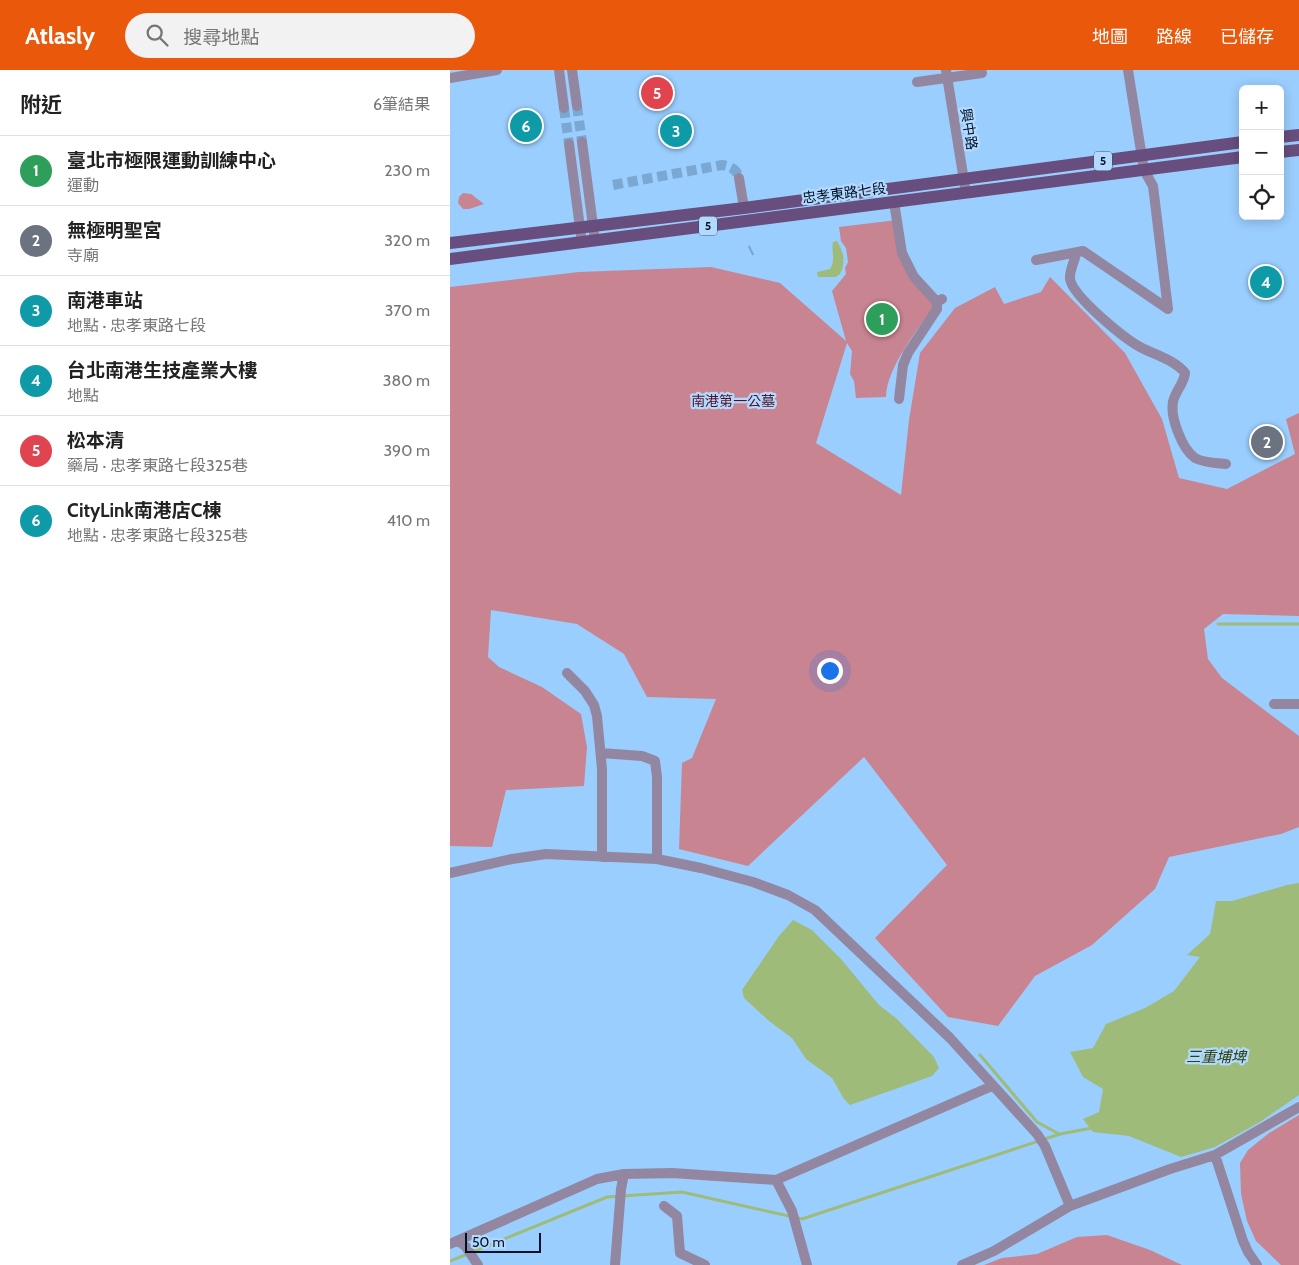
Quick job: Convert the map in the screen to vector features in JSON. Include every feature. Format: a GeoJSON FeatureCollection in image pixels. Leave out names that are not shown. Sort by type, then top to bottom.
{"type":"FeatureCollection","features":[{"type":"Feature","properties":{"kind":"main road"},"geometry":{"type":"LineString","coordinates":[[1284,137],[1299,135]]}},
{"type":"Feature","properties":{"kind":"main road","name":"忠孝東路七段"},"geometry":{"type":"LineString","coordinates":[[450,243],[744,208],[1239,143]]}},
{"type":"Feature","properties":{"kind":"main road"},"geometry":{"type":"LineString","coordinates":[[1284,152],[1299,150]]}},
{"type":"Feature","properties":{"kind":"main road","name":"忠孝東路七段"},"geometry":{"type":"LineString","coordinates":[[450,259],[1239,158]]}},
{"type":"Feature","properties":{"kind":"street"},"geometry":{"type":"LineString","coordinates":[[450,78],[497,70]]}},
{"type":"Feature","properties":{"kind":"street"},"geometry":{"type":"LineString","coordinates":[[558,70],[564,108]]}},
{"type":"Feature","properties":{"kind":"street"},"geometry":{"type":"LineString","coordinates":[[572,70],[577,106]]}},
{"type":"Feature","properties":{"kind":"street","name":"興中路"},"geometry":{"type":"LineString","coordinates":[[946,70],[966,193]]}},
{"type":"Feature","properties":{"kind":"street"},"geometry":{"type":"LineString","coordinates":[[1036,260],[1083,252],[1168,309],[1153,186],[1144,170],[1128,70]]}},
{"type":"Feature","properties":{"kind":"street"},"geometry":{"type":"LineString","coordinates":[[917,82],[982,73]]}},
{"type":"Feature","properties":{"kind":"street"},"geometry":{"type":"LineString","coordinates":[[582,142],[589,242]]}},
{"type":"Feature","properties":{"kind":"street"},"geometry":{"type":"LineString","coordinates":[[569,144],[587,226]]}},
{"type":"Feature","properties":{"kind":"street"},"geometry":{"type":"LineString","coordinates":[[739,178],[744,208]]}},
{"type":"Feature","properties":{"kind":"street"},"geometry":{"type":"LineString","coordinates":[[894,202],[902,252],[914,278],[939,300],[934,315],[908,353],[903,365],[899,398]]}},
{"type":"Feature","properties":{"kind":"street"},"geometry":{"type":"LineString","coordinates":[[1076,253],[1070,278],[1081,297],[1115,330],[1134,344],[1177,366],[1185,373],[1184,379],[1176,393],[1173,406],[1177,431],[1189,452],[1196,458],[1207,462],[1226,464]]}},
{"type":"Feature","properties":{"kind":"street"},"geometry":{"type":"LineString","coordinates":[[567,673],[585,691],[594,705],[597,716],[602,768],[602,857]]}},
{"type":"Feature","properties":{"kind":"street"},"geometry":{"type":"LineString","coordinates":[[1274,704],[1299,704]]}},
{"type":"Feature","properties":{"kind":"street"},"geometry":{"type":"LineString","coordinates":[[601,753],[642,756],[655,761],[657,777],[657,859]]}},
{"type":"Feature","properties":{"kind":"street"},"geometry":{"type":"LineString","coordinates":[[450,873],[546,854],[657,859],[753,882],[788,895],[815,910],[950,1038],[1037,1134],[1045,1146],[1070,1206]]}},
{"type":"Feature","properties":{"kind":"street"},"geometry":{"type":"LineString","coordinates":[[477,1264],[459,1244],[597,1179],[624,1174],[672,1172],[776,1180],[992,1086]]}},
{"type":"Feature","properties":{"kind":"street"},"geometry":{"type":"LineString","coordinates":[[962,1265],[994,1251],[1070,1206],[1170,1169],[1215,1155],[1299,1106]]}},
{"type":"Feature","properties":{"kind":"street"},"geometry":{"type":"LineString","coordinates":[[1215,1155],[1243,1241],[1257,1265]]}},
{"type":"Feature","properties":{"kind":"street"},"geometry":{"type":"LineString","coordinates":[[615,1265],[621,1189],[624,1174]]}},
{"type":"Feature","properties":{"kind":"street"},"geometry":{"type":"LineString","coordinates":[[776,1180],[792,1211],[807,1265]]}},
{"type":"Feature","properties":{"kind":"street"},"geometry":{"type":"LineString","coordinates":[[664,1206],[677,1216],[680,1253],[705,1265]]}},
{"type":"Feature","properties":{"kind":"green space"},"geometry":{"type":"Polygon","coordinates":[[[463,193],[471,194],[484,204],[463,209],[458,203],[459,197],[463,193]]]}},
{"type":"Feature","properties":{"kind":"green space","name":"南港第一公墓"},"geometry":{"type":"Polygon","coordinates":[[[897,220],[902,252],[937,302],[913,335],[898,361],[887,386],[886,397],[856,398],[854,381],[850,374],[852,351],[847,343],[816,443],[901,495],[909,420],[920,353],[955,308],[995,287],[1004,304],[1041,292],[1050,277],[1125,353],[1162,419],[1179,478],[1227,489],[1295,454],[1286,419],[1299,413],[1299,616],[1223,614],[1204,629],[1208,659],[1222,678],[1299,736],[1299,827],[1281,834],[1169,857],[1155,889],[1092,945],[1035,976],[998,1026],[948,1017],[875,938],[947,865],[864,757],[748,866],[679,849],[682,763],[692,758],[716,699],[647,697],[624,654],[577,624],[491,610],[488,657],[499,667],[542,687],[581,714],[587,747],[584,786],[506,790],[492,847],[450,846],[450,287],[579,272],[711,267],[780,283],[846,341],[832,291],[846,274],[845,268],[848,262],[846,248],[841,241],[839,227],[897,220]]]}},
{"type":"Feature","properties":{"kind":"green space"},"geometry":{"type":"Polygon","coordinates":[[[1299,1115],[1299,1265],[1281,1265],[1256,1241],[1247,1221],[1241,1194],[1240,1163],[1248,1150],[1269,1133],[1299,1115]]]}},
{"type":"Feature","properties":{"kind":"green space"},"geometry":{"type":"Polygon","coordinates":[[[1107,1235],[1150,1250],[1182,1265],[984,1265],[1002,1258],[1037,1254],[1077,1237],[1107,1235]]]}},
{"type":"Feature","properties":{"kind":"water"},"geometry":{"type":"Polygon","coordinates":[[[837,241],[843,258],[840,274],[836,277],[818,277],[817,272],[830,269],[832,266],[833,242],[837,241]]]}},
{"type":"Feature","properties":{"kind":"water","name":"三重埔埤"},"geometry":{"type":"Polygon","coordinates":[[[1299,883],[1299,1095],[1260,1122],[1215,1147],[1181,1157],[1129,1136],[1093,1132],[1083,1119],[1099,1112],[1103,1089],[1083,1077],[1070,1052],[1093,1048],[1106,1024],[1145,1008],[1174,991],[1200,957],[1187,955],[1210,934],[1216,901],[1232,901],[1299,883]]]}},
{"type":"Feature","properties":{"kind":"water"},"geometry":{"type":"Polygon","coordinates":[[[793,920],[812,930],[841,959],[879,1005],[896,1018],[934,1057],[939,1068],[932,1076],[850,1105],[844,1099],[832,1078],[806,1059],[792,1038],[769,1021],[744,998],[742,990],[779,936],[793,920]]]}},
{"type":"Feature","properties":{"kind":"waterway"},"geometry":{"type":"LineString","coordinates":[[1218,624],[1299,624]]}},
{"type":"Feature","properties":{"kind":"waterway"},"geometry":{"type":"LineString","coordinates":[[980,1055],[1037,1122],[1059,1134]]}},
{"type":"Feature","properties":{"kind":"waterway"},"geometry":{"type":"LineString","coordinates":[[450,1261],[607,1197],[682,1192],[802,1219],[1060,1134],[1092,1128]]}},
{"type":"Feature","properties":{"kind":"tunnel"},"geometry":{"type":"LineString","coordinates":[[577,106],[582,142]]}},
{"type":"Feature","properties":{"kind":"tunnel"},"geometry":{"type":"LineString","coordinates":[[564,108],[569,144]]}},
{"type":"Feature","properties":{"kind":"tunnel"},"geometry":{"type":"LineString","coordinates":[[613,185],[722,165],[733,168],[739,178]]}},
{"type":"Feature","properties":{"kind":"place","name":"松本清"},"geometry":{"type":"Point","coordinates":[657,93]}},
{"type":"Feature","properties":{"kind":"place","name":"CityLink南港店C棟"},"geometry":{"type":"Point","coordinates":[526,126]}},
{"type":"Feature","properties":{"kind":"place","name":"南港車站"},"geometry":{"type":"Point","coordinates":[676,131]}},
{"type":"Feature","properties":{"kind":"place","name":"台北南港生技產業大樓"},"geometry":{"type":"Point","coordinates":[1266,282]}},
{"type":"Feature","properties":{"kind":"place","name":"臺北市極限運動訓練中心"},"geometry":{"type":"Point","coordinates":[882,319]}},
{"type":"Feature","properties":{"kind":"place","name":"無極明聖宮"},"geometry":{"type":"Point","coordinates":[1267,442]}}]}
